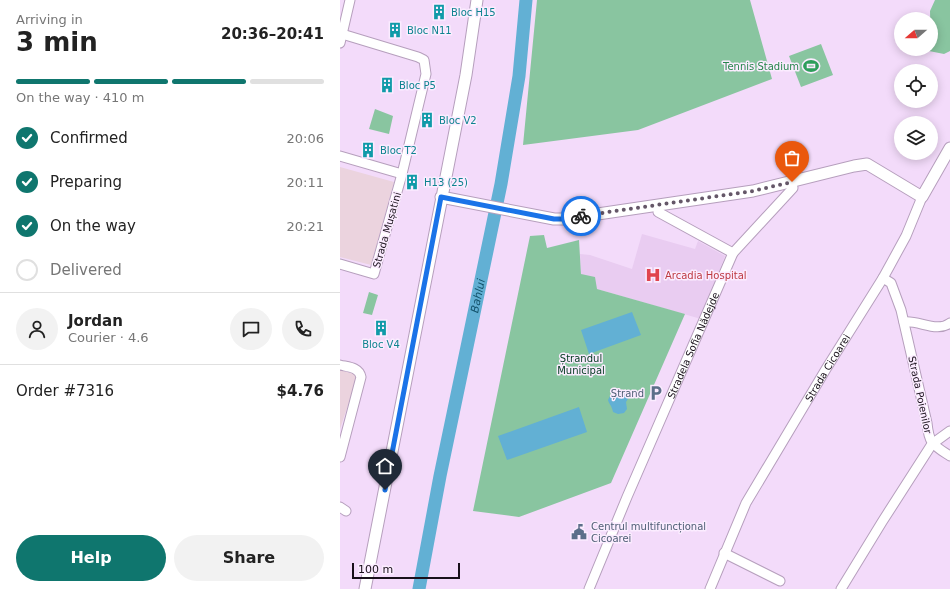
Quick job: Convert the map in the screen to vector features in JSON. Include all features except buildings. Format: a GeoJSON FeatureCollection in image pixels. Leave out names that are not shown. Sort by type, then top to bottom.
{"type":"FeatureCollection","features":[{"type":"Feature","properties":{"kind":"street"},"geometry":{"type":"LineString","coordinates":[[340,156],[402,174],[426,74],[424,60],[418,56],[341,38],[350,0]]}},
{"type":"Feature","properties":{"kind":"street"},"geometry":{"type":"LineString","coordinates":[[365,589],[466,75],[477,0]]}},
{"type":"Feature","properties":{"kind":"street","name":"Strada Cicoarei"},"geometry":{"type":"LineString","coordinates":[[710,589],[724,552],[755,486],[883,278],[906,236],[922,197],[950,148]]}},
{"type":"Feature","properties":{"kind":"street"},"geometry":{"type":"LineString","coordinates":[[441,197],[519,213],[554,219],[564,219],[753,191],[867,164],[922,197]]}},
{"type":"Feature","properties":{"kind":"street","name":"Strada Mușatini"},"geometry":{"type":"LineString","coordinates":[[340,264],[374,274],[402,174]]}},
{"type":"Feature","properties":{"kind":"street","name":"Stradela Sofia Nădejde"},"geometry":{"type":"LineString","coordinates":[[589,589],[627,497],[733,253],[793,188],[792,182]]}},
{"type":"Feature","properties":{"kind":"street"},"geometry":{"type":"LineString","coordinates":[[659,205],[658,212],[733,253]]}},
{"type":"Feature","properties":{"kind":"street","name":"Strada Poienilor"},"geometry":{"type":"LineString","coordinates":[[841,589],[932,444],[929,437],[928,423],[904,322],[891,283],[883,278]]}},
{"type":"Feature","properties":{"kind":"street"},"geometry":{"type":"LineString","coordinates":[[904,322],[910,321],[942,328],[950,324]]}},
{"type":"Feature","properties":{"kind":"street"},"geometry":{"type":"LineString","coordinates":[[340,365],[355,369],[361,377],[340,457]]}},
{"type":"Feature","properties":{"kind":"street"},"geometry":{"type":"LineString","coordinates":[[950,431],[932,444],[950,456]]}},
{"type":"Feature","properties":{"kind":"street"},"geometry":{"type":"LineString","coordinates":[[724,552],[780,581]]}},
{"type":"Feature","properties":{"kind":"shaded area"},"geometry":{"type":"Polygon","coordinates":[[[340,167],[394,182],[371,265],[340,257],[340,167]]]}},
{"type":"Feature","properties":{"kind":"shaded area","name":"Arcadia Hospital"},"geometry":{"type":"Polygon","coordinates":[[[642,234],[695,249],[698,241],[725,256],[701,319],[597,289],[581,274],[580,254],[590,255],[632,269],[642,234]]]}},
{"type":"Feature","properties":{"kind":"shaded area"},"geometry":{"type":"Polygon","coordinates":[[[340,370],[358,375],[340,429],[340,370]]]}},
{"type":"Feature","properties":{"kind":"green space"},"geometry":{"type":"Polygon","coordinates":[[[537,0],[750,0],[772,79],[638,130],[523,145],[537,0]]]}},
{"type":"Feature","properties":{"kind":"green space"},"geometry":{"type":"Polygon","coordinates":[[[935,0],[950,0],[950,51],[944,54],[938,53],[938,12],[930,11],[935,0]]]}},
{"type":"Feature","properties":{"kind":"green space","name":"Tennis Stadium"},"geometry":{"type":"Polygon","coordinates":[[[821,44],[833,75],[801,87],[789,56],[821,44]]]}},
{"type":"Feature","properties":{"kind":"green space"},"geometry":{"type":"Polygon","coordinates":[[[375,109],[393,116],[389,134],[369,129],[375,109]]]}},
{"type":"Feature","properties":{"kind":"green space","name":"Ștrandul Municipal"},"geometry":{"type":"Polygon","coordinates":[[[544,235],[547,248],[579,240],[581,274],[595,277],[597,289],[685,314],[611,483],[519,517],[473,511],[530,236],[544,235]]]}},
{"type":"Feature","properties":{"kind":"green space"},"geometry":{"type":"Polygon","coordinates":[[[369,292],[378,295],[372,315],[363,313],[369,292]]]}},
{"type":"Feature","properties":{"kind":"water"},"geometry":{"type":"Polygon","coordinates":[[[632,312],[641,335],[589,354],[581,330],[632,312]]]}},
{"type":"Feature","properties":{"kind":"water"},"geometry":{"type":"Polygon","coordinates":[[[618,392],[627,394],[628,399],[626,402],[627,409],[624,413],[618,414],[613,412],[608,400],[610,396],[613,396],[618,392]]]}},
{"type":"Feature","properties":{"kind":"water"},"geometry":{"type":"Polygon","coordinates":[[[579,407],[587,432],[507,460],[498,436],[579,407]]]}},
{"type":"Feature","properties":{"kind":"waterway","name":"Bahlui"},"geometry":{"type":"LineString","coordinates":[[419,589],[440,476],[501,184],[519,76],[526,0]]}},
{"type":"Feature","properties":{"kind":"way so far"},"geometry":{"type":"LineString","coordinates":[[581,216],[753,191],[792,182]]}},
{"type":"Feature","properties":{"kind":"place","name":"Bloc H15"},"geometry":{"type":"Point","coordinates":[439,12]}},
{"type":"Feature","properties":{"kind":"place","name":"Bloc N11"},"geometry":{"type":"Point","coordinates":[395,30]}},
{"type":"Feature","properties":{"kind":"place","name":"Tennis Stadium"},"geometry":{"type":"Point","coordinates":[811,66]}},
{"type":"Feature","properties":{"kind":"place","name":"Bloc P5"},"geometry":{"type":"Point","coordinates":[387,85]}},
{"type":"Feature","properties":{"kind":"place","name":"Bloc V2"},"geometry":{"type":"Point","coordinates":[427,120]}},
{"type":"Feature","properties":{"kind":"place","name":"Bloc T2"},"geometry":{"type":"Point","coordinates":[368,150]}},
{"type":"Feature","properties":{"kind":"place","name":"H13 (25)"},"geometry":{"type":"Point","coordinates":[412,182]}},
{"type":"Feature","properties":{"kind":"place","name":"Arcadia Hospital"},"geometry":{"type":"Point","coordinates":[653,275]}},
{"type":"Feature","properties":{"kind":"place","name":"Bloc V4"},"geometry":{"type":"Point","coordinates":[381,328]}},
{"type":"Feature","properties":{"kind":"place","name":"Ștrand"},"geometry":{"type":"Point","coordinates":[656,393]}},
{"type":"Feature","properties":{"kind":"place","name":"Centrul multifuncțional Cicoarei"},"geometry":{"type":"Point","coordinates":[579,532]}},
{"type":"Feature","properties":{"kind":"route"},"geometry":{"type":"LineString","coordinates":[[385,490],[441,197],[554,219],[581,216]]}}]}
